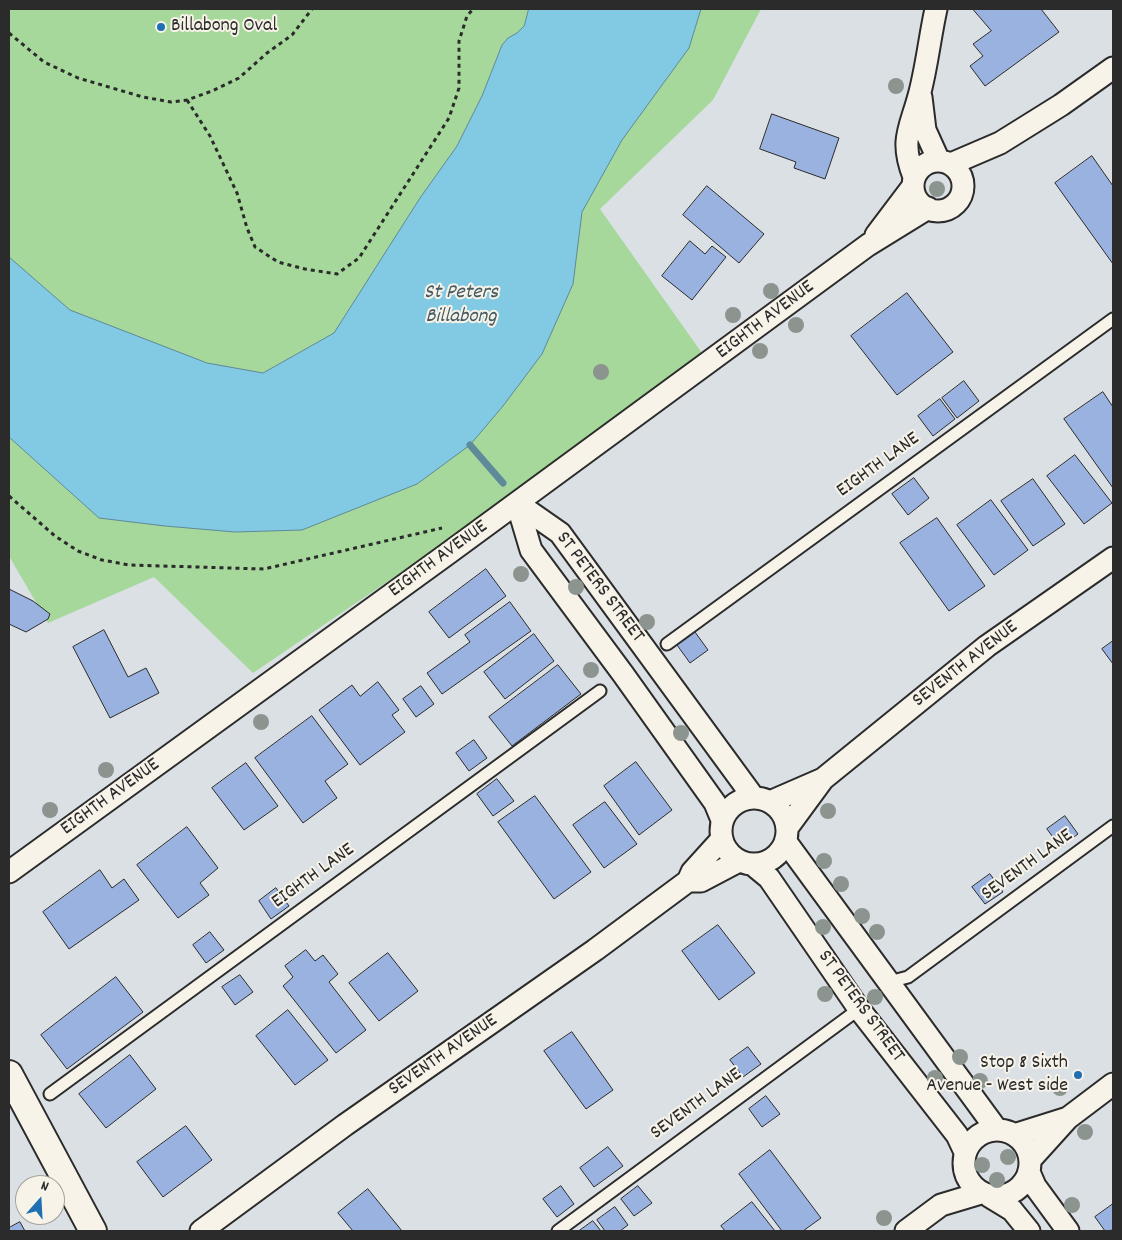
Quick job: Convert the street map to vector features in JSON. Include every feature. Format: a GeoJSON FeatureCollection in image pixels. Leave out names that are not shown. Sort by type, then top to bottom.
{"type":"FeatureCollection","features":[{"type":"Feature","properties":{"kind":"street"},"geometry":{"type":"LineString","coordinates":[[920,92],[925,130],[964,184],[962,194],[955,204],[940,211],[921,204],[916,197],[908,163],[906,142],[907,131],[920,92],[936,9]]}},
{"type":"Feature","properties":{"kind":"street"},"geometry":{"type":"LineString","coordinates":[[914,182],[922,166],[927,163],[951,168],[1000,143],[1061,106],[1113,68]]}},
{"type":"Feature","properties":{"kind":"street","name":"EIGHTH AVENUE"},"geometry":{"type":"LineString","coordinates":[[868,245],[914,182]]}},
{"type":"Feature","properties":{"kind":"street","name":"EIGHTH AVENUE"},"geometry":{"type":"LineString","coordinates":[[9,872],[868,245],[928,208]]}},
{"type":"Feature","properties":{"kind":"street","name":"ST PETERS STREET"},"geometry":{"type":"LineString","coordinates":[[517,503],[560,533],[762,800]]}},
{"type":"Feature","properties":{"kind":"street","name":"ST PETERS STREET"},"geometry":{"type":"LineString","coordinates":[[517,503],[531,550],[715,803],[722,830]]}},
{"type":"Feature","properties":{"kind":"street","name":"SEVENTH AVENUE"},"geometry":{"type":"LineString","coordinates":[[786,835],[824,779],[987,646],[1113,558]]}},
{"type":"Feature","properties":{"kind":"street","name":"SEVENTH AVENUE"},"geometry":{"type":"LineString","coordinates":[[762,800],[824,779]]}},
{"type":"Feature","properties":{"kind":"street"},"geometry":{"type":"LineString","coordinates":[[762,800],[777,807],[784,816],[786,835],[778,854],[768,861],[746,863],[732,856],[722,830],[728,810],[739,801],[762,800]]}},
{"type":"Feature","properties":{"kind":"street","name":"SEVENTH AVENUE"},"geometry":{"type":"LineString","coordinates":[[201,1231],[345,1125],[595,950],[688,881],[692,872],[722,830]]}},
{"type":"Feature","properties":{"kind":"street","name":"ST PETERS STREET"},"geometry":{"type":"LineString","coordinates":[[786,835],[889,982],[1006,1133]]}},
{"type":"Feature","properties":{"kind":"street","name":"ST PETERS STREET"},"geometry":{"type":"LineString","coordinates":[[746,863],[769,878],[859,1009],[957,1135],[964,1161]]}},
{"type":"Feature","properties":{"kind":"street","name":"SEVENTH AVENUE"},"geometry":{"type":"LineString","coordinates":[[688,881],[701,881],[746,863]]}},
{"type":"Feature","properties":{"kind":"street"},"geometry":{"type":"LineString","coordinates":[[9,1074],[93,1231]]}},
{"type":"Feature","properties":{"kind":"street"},"geometry":{"type":"LineString","coordinates":[[906,1231],[941,1205],[985,1194],[1001,1197],[1022,1186],[1030,1166],[1068,1118],[1113,1084]]}},
{"type":"Feature","properties":{"kind":"street"},"geometry":{"type":"LineString","coordinates":[[941,1205],[964,1161],[971,1142],[982,1133],[1006,1133],[1068,1118]]}},
{"type":"Feature","properties":{"kind":"street"},"geometry":{"type":"LineString","coordinates":[[1006,1133],[1027,1149],[1035,1186],[1068,1231]]}},
{"type":"Feature","properties":{"kind":"street"},"geometry":{"type":"LineString","coordinates":[[964,1161],[966,1178],[975,1189],[1012,1210],[1029,1231]]}},
{"type":"Feature","properties":{"kind":"lane","name":"EIGHTH LANE"},"geometry":{"type":"LineString","coordinates":[[667,644],[1113,319]]}},
{"type":"Feature","properties":{"kind":"lane","name":"EIGHTH LANE"},"geometry":{"type":"LineString","coordinates":[[50,1094],[600,690]]}},
{"type":"Feature","properties":{"kind":"lane","name":"SEVENTH LANE"},"geometry":{"type":"LineString","coordinates":[[889,982],[908,977],[1113,826]]}},
{"type":"Feature","properties":{"kind":"lane","name":"SEVENTH LANE"},"geometry":{"type":"LineString","coordinates":[[558,1231],[859,1009]]}},
{"type":"Feature","properties":{"kind":"path"},"geometry":{"type":"LineString","coordinates":[[9,33],[44,62],[78,78],[142,97],[171,102],[187,100],[212,91],[238,78],[292,35],[312,9]]}},
{"type":"Feature","properties":{"kind":"path"},"geometry":{"type":"LineString","coordinates":[[187,100],[210,136],[238,193],[247,228],[256,247],[278,262],[337,274],[359,258],[449,118],[459,88],[459,41],[467,16],[473,9]]}},
{"type":"Feature","properties":{"kind":"path"},"geometry":{"type":"LineString","coordinates":[[9,496],[55,536],[78,551],[102,560],[129,565],[264,568],[444,528]]}},
{"type":"Feature","properties":{"kind":"green space"},"geometry":{"type":"Polygon","coordinates":[[[9,9],[761,9],[713,100],[600,209],[709,363],[253,673],[154,577],[48,623],[9,556],[9,9]]]}},
{"type":"Feature","properties":{"kind":"water","name":"St Peters Billabong"},"geometry":{"type":"Polygon","coordinates":[[[529,9],[701,9],[689,48],[622,140],[582,212],[573,284],[542,354],[503,406],[470,445],[417,484],[302,530],[235,532],[99,518],[9,437],[9,257],[70,310],[207,363],[263,373],[334,333],[420,198],[457,146],[482,96],[502,45],[524,26],[529,9]]]}},
{"type":"Feature","properties":{"kind":"building"},"geometry":{"type":"Polygon","coordinates":[[[973,9],[1041,9],[1059,32],[985,86],[970,66],[983,56],[973,44],[991,31],[973,9]]]}},
{"type":"Feature","properties":{"kind":"building"},"geometry":{"type":"Polygon","coordinates":[[[772,114],[839,138],[825,179],[794,168],[796,162],[760,149],[772,114]]]}},
{"type":"Feature","properties":{"kind":"building"},"geometry":{"type":"Polygon","coordinates":[[[1092,156],[1113,186],[1113,264],[1055,183],[1092,156]]]}},
{"type":"Feature","properties":{"kind":"building"},"geometry":{"type":"Polygon","coordinates":[[[707,186],[764,234],[739,263],[683,215],[707,186]]]}},
{"type":"Feature","properties":{"kind":"building"},"geometry":{"type":"Polygon","coordinates":[[[690,241],[705,254],[712,246],[726,257],[692,300],[662,276],[690,241]]]}},
{"type":"Feature","properties":{"kind":"building"},"geometry":{"type":"Polygon","coordinates":[[[907,293],[953,352],[897,395],[851,336],[907,293]]]}},
{"type":"Feature","properties":{"kind":"building"},"geometry":{"type":"Polygon","coordinates":[[[964,381],[979,401],[957,418],[942,398],[964,381]]]}},
{"type":"Feature","properties":{"kind":"building"},"geometry":{"type":"Polygon","coordinates":[[[1103,392],[1113,407],[1113,488],[1064,419],[1103,392]]]}},
{"type":"Feature","properties":{"kind":"building"},"geometry":{"type":"Polygon","coordinates":[[[940,399],[955,419],[933,436],[918,416],[940,399]]]}},
{"type":"Feature","properties":{"kind":"building"},"geometry":{"type":"Polygon","coordinates":[[[1075,455],[1112,503],[1084,524],[1047,476],[1075,455]]]}},
{"type":"Feature","properties":{"kind":"building"},"geometry":{"type":"Polygon","coordinates":[[[914,478],[929,498],[908,515],[892,494],[914,478]]]}},
{"type":"Feature","properties":{"kind":"building"},"geometry":{"type":"Polygon","coordinates":[[[1033,479],[1065,524],[1033,546],[1001,501],[1033,479]]]}},
{"type":"Feature","properties":{"kind":"building"},"geometry":{"type":"Polygon","coordinates":[[[991,500],[1028,550],[994,575],[957,525],[991,500]]]}},
{"type":"Feature","properties":{"kind":"building"},"geometry":{"type":"Polygon","coordinates":[[[937,518],[985,586],[949,611],[900,543],[937,518]]]}},
{"type":"Feature","properties":{"kind":"building"},"geometry":{"type":"Polygon","coordinates":[[[486,569],[506,596],[449,638],[429,612],[486,569]]]}},
{"type":"Feature","properties":{"kind":"building"},"geometry":{"type":"Polygon","coordinates":[[[9,589],[33,601],[50,614],[48,619],[26,632],[9,624],[9,589]]]}},
{"type":"Feature","properties":{"kind":"building"},"geometry":{"type":"Polygon","coordinates":[[[510,602],[531,631],[442,694],[427,673],[470,642],[465,635],[510,602]]]}},
{"type":"Feature","properties":{"kind":"building"},"geometry":{"type":"Polygon","coordinates":[[[104,630],[128,677],[146,668],[159,693],[110,718],[73,647],[104,630]]]}},
{"type":"Feature","properties":{"kind":"building"},"geometry":{"type":"Polygon","coordinates":[[[695,632],[708,650],[690,663],[677,645],[695,632]]]}},
{"type":"Feature","properties":{"kind":"building"},"geometry":{"type":"Polygon","coordinates":[[[534,634],[554,661],[505,699],[484,672],[534,634]]]}},
{"type":"Feature","properties":{"kind":"building"},"geometry":{"type":"Polygon","coordinates":[[[1113,641],[1113,664],[1102,649],[1113,641]]]}},
{"type":"Feature","properties":{"kind":"building"},"geometry":{"type":"Polygon","coordinates":[[[558,665],[581,694],[512,746],[489,717],[558,665]]]}},
{"type":"Feature","properties":{"kind":"building"},"geometry":{"type":"Polygon","coordinates":[[[378,682],[399,710],[392,715],[405,732],[360,765],[319,710],[352,685],[360,696],[378,682]]]}},
{"type":"Feature","properties":{"kind":"building"},"geometry":{"type":"Polygon","coordinates":[[[421,686],[434,704],[416,717],[403,699],[421,686]]]}},
{"type":"Feature","properties":{"kind":"building"},"geometry":{"type":"Polygon","coordinates":[[[312,716],[348,764],[325,781],[337,798],[303,823],[255,758],[312,716]]]}},
{"type":"Feature","properties":{"kind":"building"},"geometry":{"type":"Polygon","coordinates":[[[474,740],[487,758],[469,771],[456,753],[474,740]]]}},
{"type":"Feature","properties":{"kind":"building"},"geometry":{"type":"Polygon","coordinates":[[[636,762],[672,810],[639,835],[604,786],[636,762]]]}},
{"type":"Feature","properties":{"kind":"building"},"geometry":{"type":"Polygon","coordinates":[[[246,763],[278,806],[244,830],[212,788],[246,763]]]}},
{"type":"Feature","properties":{"kind":"building"},"geometry":{"type":"Polygon","coordinates":[[[497,779],[514,801],[493,816],[477,794],[497,779]]]}},
{"type":"Feature","properties":{"kind":"building"},"geometry":{"type":"Polygon","coordinates":[[[535,796],[591,872],[554,899],[498,822],[535,796]]]}},
{"type":"Feature","properties":{"kind":"building"},"geometry":{"type":"Polygon","coordinates":[[[605,802],[637,844],[604,868],[573,825],[605,802]]]}},
{"type":"Feature","properties":{"kind":"building"},"geometry":{"type":"Polygon","coordinates":[[[1065,816],[1078,834],[1060,847],[1047,829],[1065,816]]]}},
{"type":"Feature","properties":{"kind":"building"},"geometry":{"type":"Polygon","coordinates":[[[187,827],[218,868],[200,883],[209,895],[178,918],[137,865],[187,827]]]}},
{"type":"Feature","properties":{"kind":"building"},"geometry":{"type":"Polygon","coordinates":[[[100,870],[112,888],[124,879],[139,900],[69,949],[43,912],[100,870]]]}},
{"type":"Feature","properties":{"kind":"building"},"geometry":{"type":"Polygon","coordinates":[[[990,874],[1003,892],[985,904],[972,887],[990,874]]]}},
{"type":"Feature","properties":{"kind":"building"},"geometry":{"type":"Polygon","coordinates":[[[276,888],[289,906],[271,919],[259,901],[276,888]]]}},
{"type":"Feature","properties":{"kind":"building"},"geometry":{"type":"Polygon","coordinates":[[[718,925],[755,973],[719,1000],[682,951],[718,925]]]}},
{"type":"Feature","properties":{"kind":"building"},"geometry":{"type":"Polygon","coordinates":[[[210,932],[224,950],[206,963],[193,945],[210,932]]]}},
{"type":"Feature","properties":{"kind":"building"},"geometry":{"type":"Polygon","coordinates":[[[306,950],[315,961],[323,955],[338,974],[329,982],[366,1030],[336,1053],[283,986],[293,977],[285,966],[306,950]]]}},
{"type":"Feature","properties":{"kind":"building"},"geometry":{"type":"Polygon","coordinates":[[[388,953],[418,991],[379,1021],[349,983],[388,953]]]}},
{"type":"Feature","properties":{"kind":"building"},"geometry":{"type":"Polygon","coordinates":[[[240,975],[253,992],[235,1005],[222,987],[240,975]]]}},
{"type":"Feature","properties":{"kind":"building"},"geometry":{"type":"Polygon","coordinates":[[[116,977],[143,1012],[67,1069],[41,1035],[116,977]]]}},
{"type":"Feature","properties":{"kind":"building"},"geometry":{"type":"Polygon","coordinates":[[[288,1010],[328,1060],[295,1085],[256,1036],[288,1010]]]}},
{"type":"Feature","properties":{"kind":"building"},"geometry":{"type":"Polygon","coordinates":[[[572,1032],[613,1090],[586,1109],[544,1051],[572,1032]]]}},
{"type":"Feature","properties":{"kind":"building"},"geometry":{"type":"Polygon","coordinates":[[[748,1047],[761,1064],[743,1077],[730,1060],[748,1047]]]}},
{"type":"Feature","properties":{"kind":"building"},"geometry":{"type":"Polygon","coordinates":[[[130,1055],[156,1089],[106,1128],[79,1094],[130,1055]]]}},
{"type":"Feature","properties":{"kind":"building"},"geometry":{"type":"Polygon","coordinates":[[[766,1096],[780,1114],[762,1127],[749,1109],[766,1096]]]}},
{"type":"Feature","properties":{"kind":"building"},"geometry":{"type":"Polygon","coordinates":[[[186,1126],[212,1160],[163,1197],[137,1162],[186,1126]]]}},
{"type":"Feature","properties":{"kind":"building"},"geometry":{"type":"Polygon","coordinates":[[[608,1147],[623,1166],[594,1187],[580,1168],[608,1147]]]}},
{"type":"Feature","properties":{"kind":"building"},"geometry":{"type":"Polygon","coordinates":[[[770,1150],[821,1218],[803,1231],[782,1231],[739,1174],[770,1150]]]}},
{"type":"Feature","properties":{"kind":"building"},"geometry":{"type":"Polygon","coordinates":[[[561,1186],[574,1204],[557,1217],[543,1199],[561,1186]]]}},
{"type":"Feature","properties":{"kind":"building"},"geometry":{"type":"Polygon","coordinates":[[[638,1186],[652,1203],[634,1216],[621,1199],[638,1186]]]}},
{"type":"Feature","properties":{"kind":"building"},"geometry":{"type":"Polygon","coordinates":[[[368,1189],[402,1231],[353,1231],[338,1213],[368,1189]]]}},
{"type":"Feature","properties":{"kind":"building"},"geometry":{"type":"Polygon","coordinates":[[[752,1202],[775,1231],[725,1231],[721,1226],[752,1202]]]}},
{"type":"Feature","properties":{"kind":"building"},"geometry":{"type":"Polygon","coordinates":[[[1113,1204],[1113,1230],[1105,1231],[1095,1217],[1113,1204]]]}},
{"type":"Feature","properties":{"kind":"building"},"geometry":{"type":"Polygon","coordinates":[[[615,1207],[628,1225],[620,1231],[605,1231],[597,1220],[615,1207]]]}},
{"type":"Feature","properties":{"kind":"building"},"geometry":{"type":"Polygon","coordinates":[[[593,1221],[601,1231],[579,1231],[593,1221]]]}},
{"type":"Feature","properties":{"kind":"building"},"geometry":{"type":"Polygon","coordinates":[[[15,1225],[22,1225],[25,1231],[9,1231],[9,1228],[15,1225]]]}},
{"type":"Feature","properties":{"kind":"waterway"},"geometry":{"type":"LineString","coordinates":[[470,445],[503,483]]}},
{"type":"Feature","properties":{"kind":"place","name":"Billabong Oval"},"geometry":{"type":"Point","coordinates":[161,27]}},
{"type":"Feature","properties":{"kind":"place","name":"Stop 8 Sixth Avenue - West side"},"geometry":{"type":"Point","coordinates":[1078,1075]}}]}
